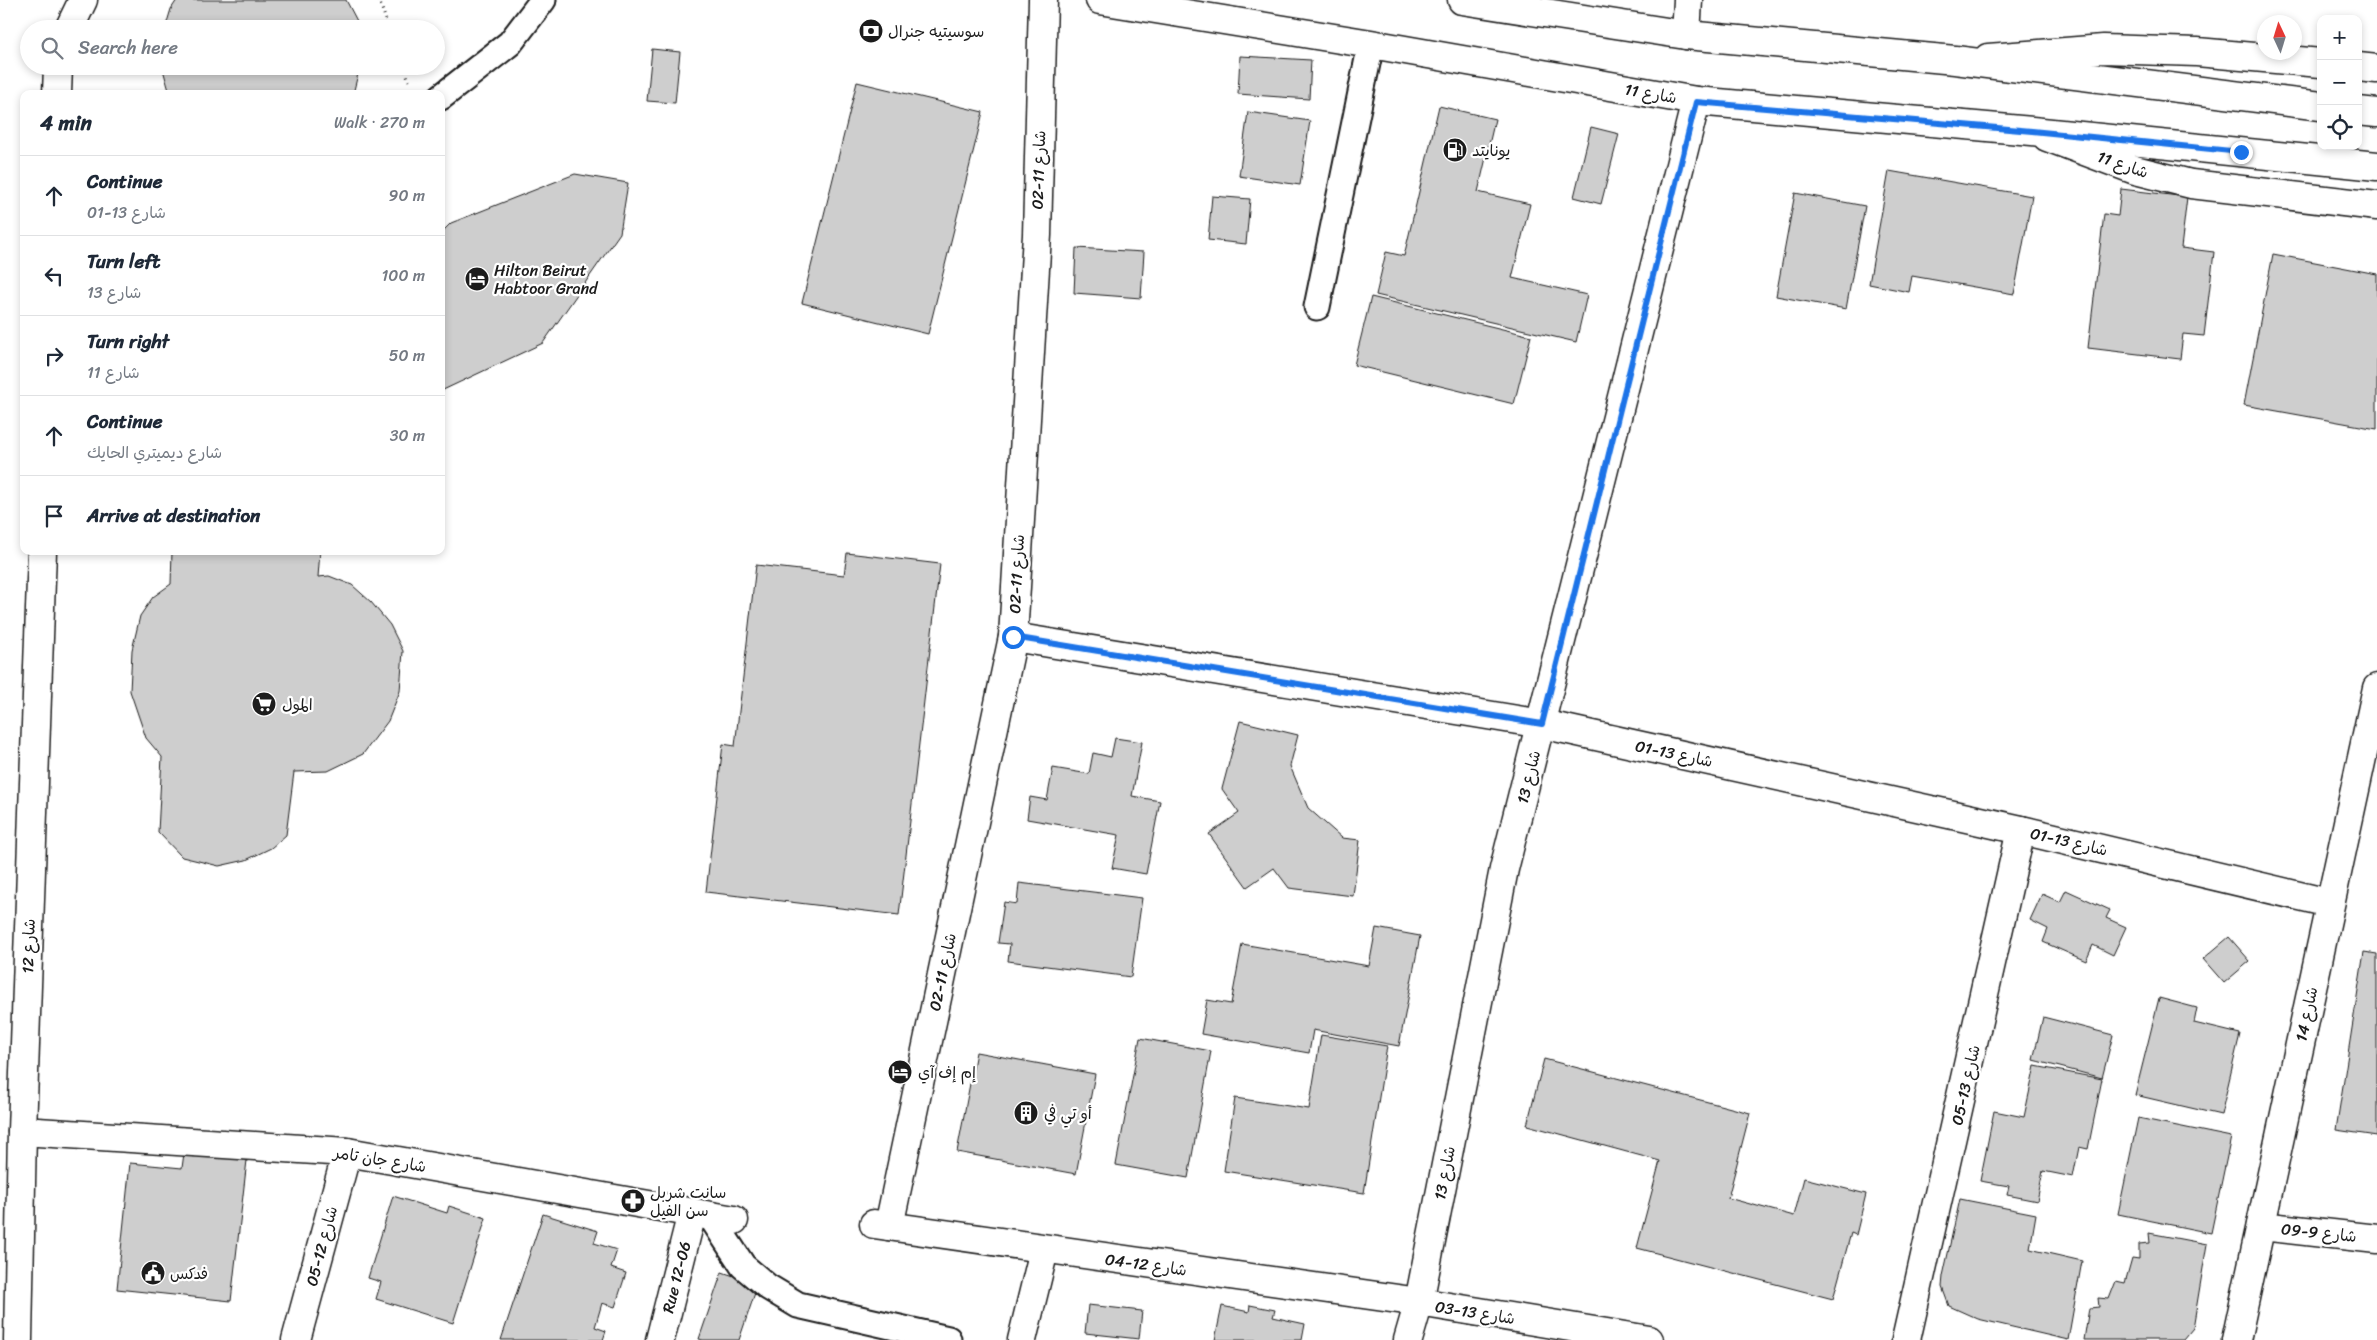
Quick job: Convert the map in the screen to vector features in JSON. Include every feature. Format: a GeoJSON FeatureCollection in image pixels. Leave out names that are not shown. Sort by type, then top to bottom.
{"type":"FeatureCollection","features":[{"type":"Feature","properties":{"kind":"main road"},"geometry":{"type":"LineString","coordinates":[[62,20],[63,0]]}},
{"type":"Feature","properties":{"kind":"main road"},"geometry":{"type":"LineString","coordinates":[[73,20],[83,0]]}},
{"type":"Feature","properties":{"kind":"main road","name":"شارع 11-02"},"geometry":{"type":"LineString","coordinates":[[881,1225],[1013,637],[1037,235],[1043,0]]}},
{"type":"Feature","properties":{"kind":"main road","name":"شارع 11"},"geometry":{"type":"LineString","coordinates":[[1100,0],[1371,44],[1696,102],[2032,131],[2135,170],[2191,184],[2377,206]]}},
{"type":"Feature","properties":{"kind":"main road"},"geometry":{"type":"LineString","coordinates":[[1462,0],[1686,35],[1954,60],[2317,105]]}},
{"type":"Feature","properties":{"kind":"main road"},"geometry":{"type":"LineString","coordinates":[[1686,35],[1688,0]]}},
{"type":"Feature","properties":{"kind":"main road"},"geometry":{"type":"LineString","coordinates":[[1954,60],[2103,49],[2197,52],[2317,63]]}},
{"type":"Feature","properties":{"kind":"main road"},"geometry":{"type":"LineString","coordinates":[[2362,67],[2377,69]]}},
{"type":"Feature","properties":{"kind":"main road"},"geometry":{"type":"LineString","coordinates":[[58,75],[58,90]]}},
{"type":"Feature","properties":{"kind":"main road","name":"شارع 13"},"geometry":{"type":"LineString","coordinates":[[1408,1340],[1419,1302],[1504,870],[1696,102]]}},
{"type":"Feature","properties":{"kind":"main road"},"geometry":{"type":"LineString","coordinates":[[2362,111],[2377,113]]}},
{"type":"Feature","properties":{"kind":"main road"},"geometry":{"type":"LineString","coordinates":[[2032,131],[2377,166]]}},
{"type":"Feature","properties":{"kind":"main road","name":"شارع 12"},"geometry":{"type":"LineString","coordinates":[[18,1340],[22,1131],[42,555]]}},
{"type":"Feature","properties":{"kind":"main road","name":"شارع 13-01"},"geometry":{"type":"LineString","coordinates":[[1013,637],[1542,724],[2021,830],[2329,903]]}},
{"type":"Feature","properties":{"kind":"main road","name":"شارع 14"},"geometry":{"type":"LineString","coordinates":[[2236,1340],[2377,688]]}},
{"type":"Feature","properties":{"kind":"main road","name":"شارع 13-05"},"geometry":{"type":"LineString","coordinates":[[1906,1340],[2021,830]]}},
{"type":"Feature","properties":{"kind":"main road","name":"شارع جان تامر"},"geometry":{"type":"LineString","coordinates":[[22,1131],[347,1152],[712,1217]]}},
{"type":"Feature","properties":{"kind":"main road","name":"شارع 12-05"},"geometry":{"type":"LineString","coordinates":[[296,1340],[347,1152]]}},
{"type":"Feature","properties":{"kind":"main road","name":"Rue 12-06"},"geometry":{"type":"LineString","coordinates":[[660,1340],[712,1217]]}},
{"type":"Feature","properties":{"kind":"main road","name":"شارع 12-04"},"geometry":{"type":"LineString","coordinates":[[881,1225],[1044,1250],[1419,1302]]}},
{"type":"Feature","properties":{"kind":"main road","name":"شارع 9-09"},"geometry":{"type":"LineString","coordinates":[[2261,1226],[2377,1239]]}},
{"type":"Feature","properties":{"kind":"main road"},"geometry":{"type":"LineString","coordinates":[[1022,1340],[1044,1250]]}},
{"type":"Feature","properties":{"kind":"main road","name":"شارع 13-03"},"geometry":{"type":"LineString","coordinates":[[1419,1302],[1649,1340]]}},
{"type":"Feature","properties":{"kind":"lane"},"geometry":{"type":"LineString","coordinates":[[445,93],[510,44],[543,0]]}},
{"type":"Feature","properties":{"kind":"lane"},"geometry":{"type":"LineString","coordinates":[[1317,307],[1371,44]]}},
{"type":"Feature","properties":{"kind":"lane"},"geometry":{"type":"LineString","coordinates":[[712,1217],[743,1266],[768,1287],[798,1305],[948,1339]]}},
{"type":"Feature","properties":{"kind":"path"},"geometry":{"type":"LineString","coordinates":[[378,0],[386,20]]}},
{"type":"Feature","properties":{"kind":"building"},"geometry":{"type":"Polygon","coordinates":[[[177,0],[346,0],[356,20],[168,20],[171,9],[177,0]]]}},
{"type":"Feature","properties":{"kind":"building"},"geometry":{"type":"Polygon","coordinates":[[[652,49],[680,52],[675,103],[647,101],[652,49]]]}},
{"type":"Feature","properties":{"kind":"building"},"geometry":{"type":"Polygon","coordinates":[[[1240,56],[1311,60],[1309,99],[1238,94],[1240,56]]]}},
{"type":"Feature","properties":{"kind":"building"},"geometry":{"type":"Polygon","coordinates":[[[165,75],[358,75],[354,90],[169,90],[165,75]]]}},
{"type":"Feature","properties":{"kind":"building"},"geometry":{"type":"Polygon","coordinates":[[[857,82],[983,112],[928,334],[802,303],[857,82]]]}},
{"type":"Feature","properties":{"kind":"building"},"geometry":{"type":"Polygon","coordinates":[[[1439,106],[1495,119],[1478,192],[1530,204],[1512,278],[1587,295],[1576,342],[1376,295],[1386,252],[1404,256],[1439,106]]]}},
{"type":"Feature","properties":{"kind":"building"},"geometry":{"type":"Polygon","coordinates":[[[1248,112],[1310,121],[1300,185],[1239,176],[1248,112]]]}},
{"type":"Feature","properties":{"kind":"building"},"geometry":{"type":"Polygon","coordinates":[[[1591,127],[1619,134],[1601,204],[1574,197],[1591,127]]]}},
{"type":"Feature","properties":{"kind":"building"},"geometry":{"type":"Polygon","coordinates":[[[1889,171],[2032,196],[2014,294],[1912,276],[1909,292],[1869,284],[1889,171]]]}},
{"type":"Feature","properties":{"kind":"building"},"geometry":{"type":"Polygon","coordinates":[[[575,174],[628,183],[620,233],[543,343],[445,389],[445,229],[451,223],[575,174]]]}},
{"type":"Feature","properties":{"kind":"building"},"geometry":{"type":"Polygon","coordinates":[[[2121,189],[2187,197],[2181,248],[2214,252],[2204,336],[2183,334],[2180,359],[2088,348],[2104,214],[2118,216],[2121,189]]]}},
{"type":"Feature","properties":{"kind":"building"},"geometry":{"type":"Polygon","coordinates":[[[1795,193],[1865,206],[1846,309],[1776,296],[1795,193]]]}},
{"type":"Feature","properties":{"kind":"building"},"geometry":{"type":"Polygon","coordinates":[[[1212,196],[1250,199],[1246,244],[1208,240],[1212,196]]]}},
{"type":"Feature","properties":{"kind":"building"},"geometry":{"type":"Polygon","coordinates":[[[1076,248],[1144,252],[1141,298],[1074,293],[1076,248]]]}},
{"type":"Feature","properties":{"kind":"building"},"geometry":{"type":"Polygon","coordinates":[[[2273,254],[2377,274],[2377,429],[2244,405],[2273,254]]]}},
{"type":"Feature","properties":{"kind":"building"},"geometry":{"type":"Polygon","coordinates":[[[1371,297],[1531,336],[1514,404],[1354,365],[1371,297]]]}},
{"type":"Feature","properties":{"kind":"building"},"geometry":{"type":"Polygon","coordinates":[[[847,553],[940,564],[899,915],[706,892],[723,744],[735,746],[756,565],[844,575],[847,553]]]}},
{"type":"Feature","properties":{"kind":"building","name":"المول"},"geometry":{"type":"Polygon","coordinates":[[[172,555],[320,555],[318,577],[329,576],[352,585],[371,602],[390,625],[403,651],[400,691],[388,721],[363,754],[328,771],[294,772],[286,835],[271,848],[246,860],[219,866],[182,857],[158,832],[162,757],[146,738],[130,691],[132,650],[140,616],[153,597],[171,584],[172,555]]]}},
{"type":"Feature","properties":{"kind":"building"},"geometry":{"type":"Polygon","coordinates":[[[1240,721],[1298,735],[1290,766],[1308,808],[1342,838],[1360,840],[1353,896],[1289,888],[1274,868],[1247,887],[1209,834],[1239,813],[1222,789],[1240,721]]]}},
{"type":"Feature","properties":{"kind":"building"},"geometry":{"type":"Polygon","coordinates":[[[1115,738],[1142,742],[1132,796],[1160,801],[1146,874],[1112,868],[1119,835],[1027,819],[1030,797],[1047,800],[1053,768],[1089,774],[1093,753],[1111,757],[1115,738]]]}},
{"type":"Feature","properties":{"kind":"building"},"geometry":{"type":"Polygon","coordinates":[[[1019,883],[1142,898],[1131,977],[1008,961],[1010,944],[998,943],[1004,902],[1017,904],[1019,883]]]}},
{"type":"Feature","properties":{"kind":"building"},"geometry":{"type":"Polygon","coordinates":[[[2066,890],[2110,910],[2106,918],[2126,927],[2113,955],[2093,945],[2086,961],[2043,942],[2048,929],[2030,920],[2042,894],[2060,902],[2066,890]]]}},
{"type":"Feature","properties":{"kind":"building"},"geometry":{"type":"Polygon","coordinates":[[[1376,928],[1420,936],[1399,1046],[1313,1030],[1309,1053],[1201,1034],[1207,1000],[1231,1004],[1242,944],[1369,966],[1376,928]]]}},
{"type":"Feature","properties":{"kind":"building"},"geometry":{"type":"Polygon","coordinates":[[[2229,937],[2250,961],[2224,983],[2203,959],[2229,937]]]}},
{"type":"Feature","properties":{"kind":"building"},"geometry":{"type":"Polygon","coordinates":[[[2364,952],[2377,954],[2377,1136],[2336,1130],[2364,952]]]}},
{"type":"Feature","properties":{"kind":"building"},"geometry":{"type":"Polygon","coordinates":[[[2159,998],[2197,1008],[2194,1023],[2240,1034],[2221,1115],[2135,1095],[2159,998]]]}},
{"type":"Feature","properties":{"kind":"building"},"geometry":{"type":"Polygon","coordinates":[[[2043,1017],[2113,1035],[2102,1078],[2033,1060],[2043,1017]]]}},
{"type":"Feature","properties":{"kind":"building"},"geometry":{"type":"Polygon","coordinates":[[[1321,1035],[1387,1046],[1364,1193],[1224,1171],[1235,1098],[1309,1109],[1321,1035]]]}},
{"type":"Feature","properties":{"kind":"building"},"geometry":{"type":"Polygon","coordinates":[[[1140,1038],[1211,1051],[1188,1178],[1116,1165],[1140,1038]]]}},
{"type":"Feature","properties":{"kind":"building","name":"أو تي في"},"geometry":{"type":"Polygon","coordinates":[[[976,1052],[1095,1074],[1076,1174],[957,1152],[976,1052]]]}},
{"type":"Feature","properties":{"kind":"building"},"geometry":{"type":"Polygon","coordinates":[[[1544,1059],[1750,1113],[1728,1198],[1794,1216],[1804,1178],[1866,1194],[1856,1235],[1851,1233],[1833,1299],[1637,1248],[1660,1161],[1527,1125],[1544,1059]]]}},
{"type":"Feature","properties":{"kind":"building"},"geometry":{"type":"Polygon","coordinates":[[[2035,1066],[2102,1079],[2088,1149],[2079,1147],[2073,1177],[2043,1171],[2037,1201],[2007,1195],[2009,1186],[1980,1181],[1994,1111],[2024,1117],[2035,1066]]]}},
{"type":"Feature","properties":{"kind":"building"},"geometry":{"type":"Polygon","coordinates":[[[2138,1118],[2231,1137],[2211,1233],[2118,1214],[2138,1118]]]}},
{"type":"Feature","properties":{"kind":"building"},"geometry":{"type":"Polygon","coordinates":[[[184,1153],[247,1160],[231,1301],[117,1289],[130,1163],[182,1168],[184,1153]]]}},
{"type":"Feature","properties":{"kind":"building"},"geometry":{"type":"Polygon","coordinates":[[[393,1196],[447,1213],[449,1206],[486,1218],[453,1323],[376,1299],[381,1282],[368,1278],[393,1196]]]}},
{"type":"Feature","properties":{"kind":"building"},"geometry":{"type":"Polygon","coordinates":[[[1960,1199],[2036,1214],[2030,1249],[2082,1261],[2068,1340],[1978,1319],[1949,1306],[1942,1287],[1943,1276],[1960,1199]]]}},
{"type":"Feature","properties":{"kind":"building"},"geometry":{"type":"Polygon","coordinates":[[[543,1214],[598,1231],[594,1243],[617,1250],[611,1268],[626,1273],[615,1307],[602,1303],[595,1327],[606,1331],[603,1340],[501,1340],[543,1214]]]}},
{"type":"Feature","properties":{"kind":"building"},"geometry":{"type":"Polygon","coordinates":[[[2149,1233],[2207,1244],[2193,1328],[2183,1340],[2084,1340],[2089,1308],[2099,1307],[2098,1298],[2109,1299],[2116,1281],[2125,1283],[2132,1258],[2139,1259],[2139,1244],[2150,1243],[2149,1233]]]}},
{"type":"Feature","properties":{"kind":"building"},"geometry":{"type":"Polygon","coordinates":[[[722,1272],[758,1284],[739,1340],[699,1339],[722,1272]]]}},
{"type":"Feature","properties":{"kind":"building"},"geometry":{"type":"Polygon","coordinates":[[[1088,1305],[1142,1311],[1139,1339],[1085,1333],[1088,1305]]]}},
{"type":"Feature","properties":{"kind":"building"},"geometry":{"type":"Polygon","coordinates":[[[1250,1305],[1275,1310],[1273,1317],[1305,1324],[1302,1340],[1215,1340],[1222,1306],[1249,1312],[1250,1305]]]}},
{"type":"Feature","properties":{"kind":"place","name":"سوسيتيه جنرال"},"geometry":{"type":"Point","coordinates":[871,31]}},
{"type":"Feature","properties":{"kind":"place","name":"يونايتد"},"geometry":{"type":"Point","coordinates":[1455,150]}},
{"type":"Feature","properties":{"kind":"place","name":"Hilton Beirut Habtoor Grand"},"geometry":{"type":"Point","coordinates":[477,279]}},
{"type":"Feature","properties":{"kind":"place","name":"المول"},"geometry":{"type":"Point","coordinates":[264,704]}},
{"type":"Feature","properties":{"kind":"place","name":"إم إف آي"},"geometry":{"type":"Point","coordinates":[900,1072]}},
{"type":"Feature","properties":{"kind":"place","name":"أو تي في"},"geometry":{"type":"Point","coordinates":[1026,1113]}},
{"type":"Feature","properties":{"kind":"place","name":"سانت شربل سن الفيل"},"geometry":{"type":"Point","coordinates":[633,1201]}},
{"type":"Feature","properties":{"kind":"place","name":"فدكس"},"geometry":{"type":"Point","coordinates":[153,1273]}},
{"type":"Feature","properties":{"kind":"route"},"geometry":{"type":"LineString","coordinates":[[1013,637],[1542,724],[1696,102],[2032,131],[2241,152]]}}]}
